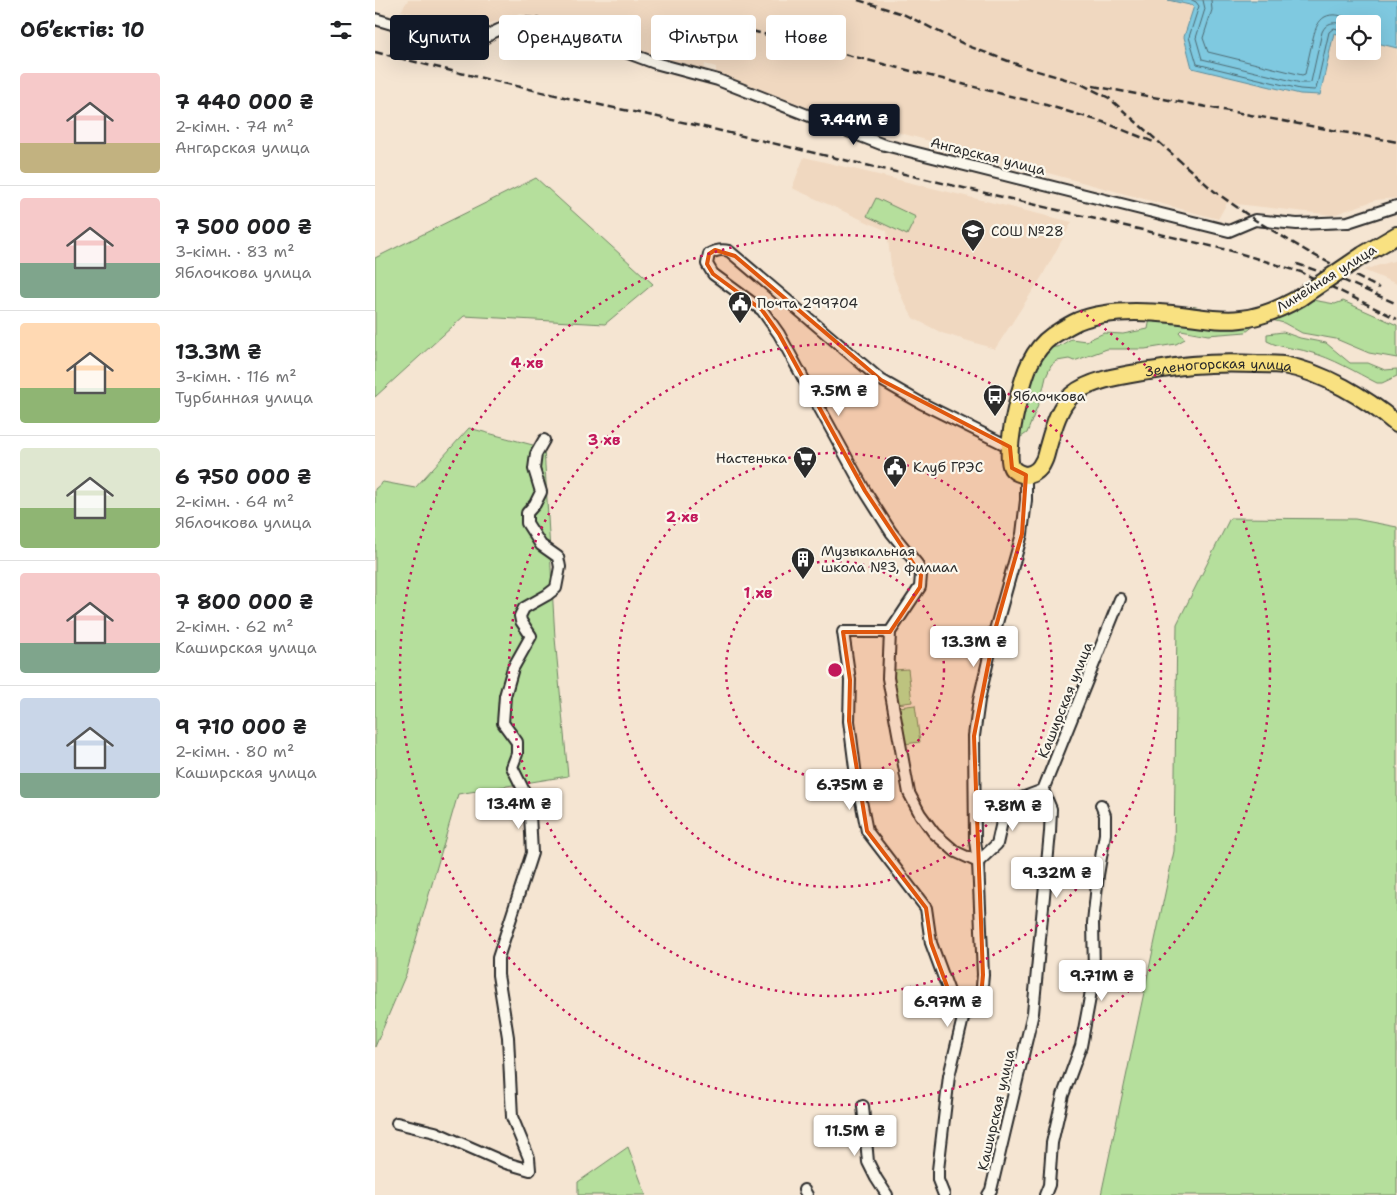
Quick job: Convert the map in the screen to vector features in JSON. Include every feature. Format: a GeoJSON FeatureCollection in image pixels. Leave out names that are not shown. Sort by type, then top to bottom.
{"type":"FeatureCollection","features":[{"type":"Feature","properties":{"kind":"main road","name":"Линейная улица"},"geometry":{"type":"LineString","coordinates":[[1026,475],[1012,468],[1009,459],[1012,426],[1024,376],[1036,352],[1048,339],[1078,321],[1124,312],[1170,313],[1204,318],[1240,320],[1261,316],[1283,308],[1397,235]]}},
{"type":"Feature","properties":{"kind":"main road","name":"Зеленогорская улица"},"geometry":{"type":"LineString","coordinates":[[1026,475],[1035,472],[1043,462],[1057,418],[1071,396],[1093,383],[1143,372],[1190,365],[1235,363],[1283,365],[1324,379],[1355,393],[1397,424]]}},
{"type":"Feature","properties":{"kind":"street","name":"Ангарская улица"},"geometry":{"type":"LineString","coordinates":[[375,19],[460,44],[474,45],[507,26],[522,23],[546,25],[574,33],[655,63],[718,80],[881,144],[1229,231],[1255,220],[1297,224],[1348,222],[1397,206]]}},
{"type":"Feature","properties":{"kind":"street"},"geometry":{"type":"LineString","coordinates":[[978,862],[956,852],[934,833],[920,814],[909,793],[888,678],[890,632],[920,587],[921,575],[917,564],[891,532],[865,491],[779,334],[762,310],[713,274],[707,264],[709,254],[715,250],[729,251],[881,380],[921,403],[1009,448]]}},
{"type":"Feature","properties":{"kind":"street"},"geometry":{"type":"LineString","coordinates":[[397,1122],[435,1132],[506,1163],[530,1170],[529,1158],[512,1116],[508,1037],[498,976],[498,958],[533,853],[530,814],[523,789],[512,767],[517,754],[517,742],[503,724],[505,696],[513,668],[531,636],[520,616],[524,608],[547,596],[556,588],[560,567],[558,557],[541,546],[527,523],[527,513],[535,504],[541,492],[534,469],[536,454],[544,440]]}},
{"type":"Feature","properties":{"kind":"street"},"geometry":{"type":"LineString","coordinates":[[890,632],[843,632],[850,680],[849,721],[867,831],[926,908],[931,943],[951,997],[958,1011],[964,1014],[969,1013],[981,997],[983,975],[978,862],[975,841],[974,736],[979,700],[995,630],[1022,534],[1026,500],[1026,475]]}},
{"type":"Feature","properties":{"kind":"street","name":"Каширская улица"},"geometry":{"type":"LineString","coordinates":[[988,1195],[991,1190],[1033,1013],[1050,832],[1051,809],[1043,790],[1120,599]]}},
{"type":"Feature","properties":{"kind":"street"},"geometry":{"type":"LineString","coordinates":[[978,862],[997,844],[1002,822],[1019,799],[1043,790]]}},
{"type":"Feature","properties":{"kind":"street"},"geometry":{"type":"LineString","coordinates":[[1045,1195],[1049,1185],[1053,1143],[1063,1095],[1081,1046],[1094,971],[1093,923],[1105,834],[1105,814],[1101,805]]}},
{"type":"Feature","properties":{"kind":"street"},"geometry":{"type":"LineString","coordinates":[[944,1195],[938,1180],[938,1170],[949,1076],[964,1014]]}},
{"type":"Feature","properties":{"kind":"street"},"geometry":{"type":"LineString","coordinates":[[863,1106],[869,1162],[876,1178],[887,1195]]}},
{"type":"Feature","properties":{"kind":"highlighted area"},"geometry":{"type":"Polygon","coordinates":[[[715,250],[735,256],[881,380],[1010,447],[1012,468],[1026,475],[1022,534],[995,630],[974,736],[983,975],[981,997],[969,1013],[958,1011],[951,997],[931,943],[926,908],[867,831],[849,721],[850,680],[843,632],[890,632],[920,587],[921,575],[865,491],[779,334],[762,310],[713,274],[707,264],[709,254],[715,250]]]}},
{"type":"Feature","properties":{"kind":"shaded area"},"geometry":{"type":"Polygon","coordinates":[[[408,0],[1168,0],[1194,6],[1184,37],[1192,68],[1300,94],[1320,95],[1334,33],[1336,34],[1336,60],[1381,60],[1381,44],[1397,48],[1397,198],[1376,200],[1333,215],[1227,203],[1218,219],[867,124],[867,116],[835,118],[716,72],[716,67],[705,64],[704,69],[670,60],[756,60],[756,15],[651,15],[651,55],[641,52],[641,15],[499,15],[499,20],[489,23],[489,15],[420,15],[401,11],[408,0]]]}},
{"type":"Feature","properties":{"kind":"shaded area","name":"СОШ №28"},"geometry":{"type":"Polygon","coordinates":[[[804,157],[1072,222],[1041,278],[995,349],[942,333],[913,318],[892,273],[887,231],[792,188],[804,157]]]}},
{"type":"Feature","properties":{"kind":"shaded area"},"geometry":{"type":"Polygon","coordinates":[[[1397,260],[1397,284],[1363,270],[1397,260]]]}},
{"type":"Feature","properties":{"kind":"green space"},"geometry":{"type":"Polygon","coordinates":[[[536,178],[653,284],[605,324],[464,316],[375,397],[375,258],[536,178]]]}},
{"type":"Feature","properties":{"kind":"green space"},"geometry":{"type":"Polygon","coordinates":[[[876,198],[916,217],[907,235],[867,216],[876,198]]]}},
{"type":"Feature","properties":{"kind":"green space"},"geometry":{"type":"Polygon","coordinates":[[[1284,295],[1335,304],[1343,301],[1397,325],[1397,358],[1369,353],[1336,339],[1302,333],[1284,323],[1272,320],[1255,325],[1246,332],[1208,335],[1181,330],[1179,332],[1185,339],[1176,344],[1145,349],[1107,349],[1074,361],[1069,359],[1057,361],[1051,366],[1046,377],[1042,394],[1027,433],[1021,437],[1015,435],[1019,410],[1033,391],[1026,373],[1047,347],[1058,347],[1071,339],[1086,341],[1104,333],[1123,334],[1148,329],[1150,318],[1165,305],[1196,307],[1213,311],[1244,311],[1271,307],[1284,295]]]}},
{"type":"Feature","properties":{"kind":"green space"},"geometry":{"type":"Polygon","coordinates":[[[1283,332],[1300,338],[1326,343],[1350,363],[1368,363],[1385,370],[1397,369],[1397,376],[1382,383],[1377,383],[1327,358],[1267,341],[1267,334],[1283,332]]]}},
{"type":"Feature","properties":{"kind":"green space"},"geometry":{"type":"Polygon","coordinates":[[[469,428],[544,448],[555,638],[568,776],[458,794],[406,974],[375,1047],[375,489],[383,482],[415,488],[469,428]]]}},
{"type":"Feature","properties":{"kind":"green space"},"geometry":{"type":"Polygon","coordinates":[[[1230,518],[1355,519],[1397,527],[1397,1195],[1101,1195],[1174,851],[1177,624],[1230,518]]]}},
{"type":"Feature","properties":{"kind":"green space"},"geometry":{"type":"Polygon","coordinates":[[[908,669],[912,702],[897,704],[894,670],[908,669]]]}},
{"type":"Feature","properties":{"kind":"green space"},"geometry":{"type":"Polygon","coordinates":[[[915,705],[920,742],[904,744],[899,707],[915,705]]]}},
{"type":"Feature","properties":{"kind":"green space"},"geometry":{"type":"Polygon","coordinates":[[[628,1147],[646,1195],[578,1195],[578,1182],[628,1147]]]}},
{"type":"Feature","properties":{"kind":"water"},"geometry":{"type":"Polygon","coordinates":[[[1168,0],[1397,0],[1397,48],[1381,44],[1381,15],[1336,15],[1336,34],[1334,33],[1320,95],[1300,94],[1192,68],[1184,37],[1194,6],[1168,0]]]}},
{"type":"Feature","properties":{"kind":"railway"},"geometry":{"type":"LineString","coordinates":[[858,0],[903,14],[968,46],[1027,68],[1079,83],[1109,98],[1214,191],[1255,220],[1310,253],[1379,288]]}},
{"type":"Feature","properties":{"kind":"railway"},"geometry":{"type":"LineString","coordinates":[[756,32],[1046,105],[1103,122],[1156,143]]}},
{"type":"Feature","properties":{"kind":"railway"},"geometry":{"type":"LineString","coordinates":[[375,52],[1232,251],[1301,272],[1397,319]]}},
{"type":"Feature","properties":{"kind":"railway"},"geometry":{"type":"LineString","coordinates":[[1093,86],[1397,142]]}},
{"type":"Feature","properties":{"kind":"railway"},"geometry":{"type":"LineString","coordinates":[[1297,264],[1336,277],[1397,304]]}},
{"type":"Feature","properties":{"kind":"place","name":"СОШ №28"},"geometry":{"type":"Point","coordinates":[973,252]}},
{"type":"Feature","properties":{"kind":"place","name":"Почта 299704"},"geometry":{"type":"Point","coordinates":[740,324]}},
{"type":"Feature","properties":{"kind":"place","name":"Яблочкова"},"geometry":{"type":"Point","coordinates":[995,417]}},
{"type":"Feature","properties":{"kind":"place","name":"Настенька"},"geometry":{"type":"Point","coordinates":[805,479]}},
{"type":"Feature","properties":{"kind":"place","name":"Клуб ГРЭС"},"geometry":{"type":"Point","coordinates":[895,488]}},
{"type":"Feature","properties":{"kind":"place","name":"Музыкальная школа №3, филиал"},"geometry":{"type":"Point","coordinates":[803,580]}}]}
